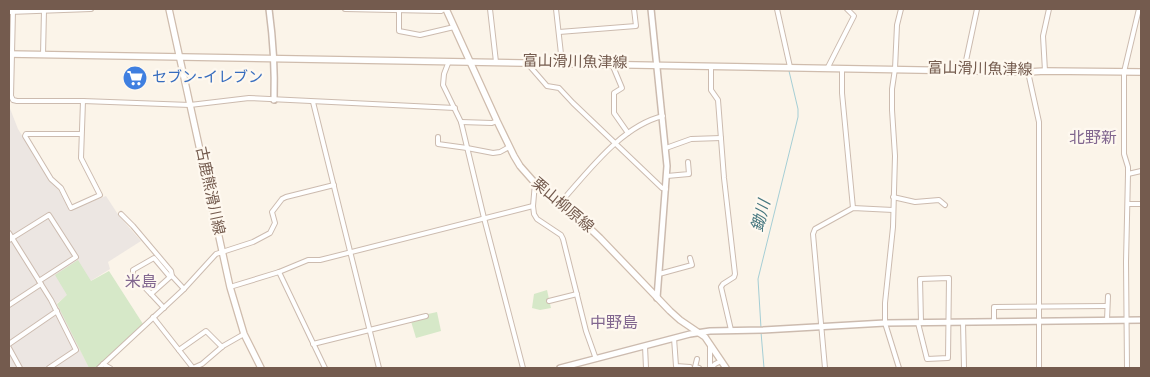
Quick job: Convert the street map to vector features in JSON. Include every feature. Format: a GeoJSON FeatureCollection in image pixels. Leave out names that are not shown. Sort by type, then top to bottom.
{"type":"FeatureCollection","features":[{"type":"Feature","properties":{"kind":"main road","name":"古鹿熊滑川線"},"geometry":{"type":"LineString","coordinates":[[170,9],[230,287],[244,334],[261,368]]}},
{"type":"Feature","properties":{"kind":"main road","name":"栗山柳原線"},"geometry":{"type":"LineString","coordinates":[[445,9],[509,147],[520,166],[535,183],[600,238],[680,320],[699,332],[710,344],[726,368]]}},
{"type":"Feature","properties":{"kind":"main road","name":"富山滑川魚津線"},"geometry":{"type":"LineString","coordinates":[[11,54],[1028,72],[1141,72]]}},
{"type":"Feature","properties":{"kind":"street"},"geometry":{"type":"LineString","coordinates":[[91,9],[11,11],[11,99],[17,101],[83,101],[190,105],[249,98],[455,108]]}},
{"type":"Feature","properties":{"kind":"street"},"geometry":{"type":"LineString","coordinates":[[269,9],[275,69],[274,100]]}},
{"type":"Feature","properties":{"kind":"street"},"geometry":{"type":"LineString","coordinates":[[345,9],[442,11],[445,9]]}},
{"type":"Feature","properties":{"kind":"street"},"geometry":{"type":"LineString","coordinates":[[490,9],[496,62]]}},
{"type":"Feature","properties":{"kind":"street"},"geometry":{"type":"LineString","coordinates":[[556,9],[562,63]]}},
{"type":"Feature","properties":{"kind":"street"},"geometry":{"type":"LineString","coordinates":[[559,32],[636,26],[634,9]]}},
{"type":"Feature","properties":{"kind":"street"},"geometry":{"type":"LineString","coordinates":[[651,9],[666,148],[667,176],[657,298]]}},
{"type":"Feature","properties":{"kind":"street"},"geometry":{"type":"LineString","coordinates":[[777,9],[790,67]]}},
{"type":"Feature","properties":{"kind":"street"},"geometry":{"type":"LineString","coordinates":[[828,67],[854,16],[847,9]]}},
{"type":"Feature","properties":{"kind":"street"},"geometry":{"type":"LineString","coordinates":[[898,368],[885,323],[885,303],[892,227],[895,156],[891,101],[897,25],[901,9]]}},
{"type":"Feature","properties":{"kind":"street"},"geometry":{"type":"LineString","coordinates":[[964,70],[977,9]]}},
{"type":"Feature","properties":{"kind":"street"},"geometry":{"type":"LineString","coordinates":[[1045,71],[1043,36],[1049,9]]}},
{"type":"Feature","properties":{"kind":"street"},"geometry":{"type":"LineString","coordinates":[[1127,368],[1126,262],[1128,167],[1124,154],[1124,72],[1139,9]]}},
{"type":"Feature","properties":{"kind":"street"},"geometry":{"type":"LineString","coordinates":[[43,55],[44,10]]}},
{"type":"Feature","properties":{"kind":"street"},"geometry":{"type":"LineString","coordinates":[[399,10],[399,31],[420,35],[454,27]]}},
{"type":"Feature","properties":{"kind":"street"},"geometry":{"type":"LineString","coordinates":[[449,61],[444,74],[444,85],[461,122],[523,368]]}},
{"type":"Feature","properties":{"kind":"street"},"geometry":{"type":"LineString","coordinates":[[526,62],[548,86],[560,88],[573,103],[662,188],[666,189]]}},
{"type":"Feature","properties":{"kind":"street"},"geometry":{"type":"LineString","coordinates":[[612,64],[622,88],[614,94],[614,113],[628,133]]}},
{"type":"Feature","properties":{"kind":"street"},"geometry":{"type":"LineString","coordinates":[[711,66],[711,90],[718,100],[724,178],[735,274],[734,278],[721,287],[731,330]]}},
{"type":"Feature","properties":{"kind":"street"},"geometry":{"type":"LineString","coordinates":[[842,68],[842,93],[853,208]]}},
{"type":"Feature","properties":{"kind":"street"},"geometry":{"type":"LineString","coordinates":[[1028,72],[1039,130],[1039,368]]}},
{"type":"Feature","properties":{"kind":"street"},"geometry":{"type":"LineString","coordinates":[[81,134],[26,134],[25,136],[51,179],[61,188],[71,208],[100,195],[81,158],[83,101]]}},
{"type":"Feature","properties":{"kind":"street"},"geometry":{"type":"LineString","coordinates":[[313,102],[379,368]]}},
{"type":"Feature","properties":{"kind":"street"},"geometry":{"type":"LineString","coordinates":[[560,203],[615,143],[642,124],[662,116]]}},
{"type":"Feature","properties":{"kind":"street"},"geometry":{"type":"LineString","coordinates":[[461,122],[492,123],[497,121]]}},
{"type":"Feature","properties":{"kind":"street"},"geometry":{"type":"LineString","coordinates":[[438,138],[438,144],[493,154],[509,147]]}},
{"type":"Feature","properties":{"kind":"street"},"geometry":{"type":"LineString","coordinates":[[666,148],[691,138],[721,138]]}},
{"type":"Feature","properties":{"kind":"street"},"geometry":{"type":"LineString","coordinates":[[667,176],[690,174],[688,162]]}},
{"type":"Feature","properties":{"kind":"street"},"geometry":{"type":"LineString","coordinates":[[1128,174],[1141,171]]}},
{"type":"Feature","properties":{"kind":"street"},"geometry":{"type":"LineString","coordinates":[[535,183],[534,214],[537,219],[561,235],[586,331],[596,359]]}},
{"type":"Feature","properties":{"kind":"street"},"geometry":{"type":"LineString","coordinates":[[98,368],[184,289],[216,254],[252,242],[270,233],[275,223],[272,212],[282,199],[334,185]]}},
{"type":"Feature","properties":{"kind":"street"},"geometry":{"type":"LineString","coordinates":[[893,198],[915,202],[939,200],[945,205]]}},
{"type":"Feature","properties":{"kind":"street"},"geometry":{"type":"LineString","coordinates":[[1128,204],[1141,204]]}},
{"type":"Feature","properties":{"kind":"street"},"geometry":{"type":"LineString","coordinates":[[230,287],[279,272],[308,260],[320,260],[350,253],[533,206]]}},
{"type":"Feature","properties":{"kind":"street"},"geometry":{"type":"LineString","coordinates":[[825,368],[813,234],[815,229],[853,208],[892,210]]}},
{"type":"Feature","properties":{"kind":"street"},"geometry":{"type":"LineString","coordinates":[[121,214],[171,271],[171,276]]}},
{"type":"Feature","properties":{"kind":"street"},"geometry":{"type":"LineString","coordinates":[[9,305],[76,257],[49,215],[10,239]]}},
{"type":"Feature","properties":{"kind":"street"},"geometry":{"type":"LineString","coordinates":[[9,233],[10,239],[40,282],[76,350],[49,368]]}},
{"type":"Feature","properties":{"kind":"street"},"geometry":{"type":"LineString","coordinates":[[164,308],[133,275],[133,270],[154,258],[184,289]]}},
{"type":"Feature","properties":{"kind":"street"},"geometry":{"type":"LineString","coordinates":[[659,274],[692,265],[690,258]]}},
{"type":"Feature","properties":{"kind":"street"},"geometry":{"type":"LineString","coordinates":[[279,272],[325,368]]}},
{"type":"Feature","properties":{"kind":"street"},"geometry":{"type":"LineString","coordinates":[[151,294],[171,276]]}},
{"type":"Feature","properties":{"kind":"street"},"geometry":{"type":"LineString","coordinates":[[949,278],[948,358],[927,359],[919,322],[920,279],[949,278]]}},
{"type":"Feature","properties":{"kind":"street"},"geometry":{"type":"LineString","coordinates":[[549,301],[577,294]]}},
{"type":"Feature","properties":{"kind":"street"},"geometry":{"type":"LineString","coordinates":[[1107,320],[1108,296]]}},
{"type":"Feature","properties":{"kind":"street"},"geometry":{"type":"LineString","coordinates":[[994,322],[994,307],[1108,306]]}},
{"type":"Feature","properties":{"kind":"street"},"geometry":{"type":"LineString","coordinates":[[9,344],[57,312]]}},
{"type":"Feature","properties":{"kind":"street"},"geometry":{"type":"LineString","coordinates":[[313,344],[426,316]]}},
{"type":"Feature","properties":{"kind":"street"},"geometry":{"type":"LineString","coordinates":[[153,318],[193,368],[203,366],[222,347],[244,334]]}},
{"type":"Feature","properties":{"kind":"street"},"geometry":{"type":"LineString","coordinates":[[560,368],[699,332],[919,322],[1141,320]]}},
{"type":"Feature","properties":{"kind":"street"},"geometry":{"type":"LineString","coordinates":[[963,322],[964,368]]}},
{"type":"Feature","properties":{"kind":"street"},"geometry":{"type":"LineString","coordinates":[[179,350],[206,331],[222,347]]}},
{"type":"Feature","properties":{"kind":"street"},"geometry":{"type":"LineString","coordinates":[[674,338],[676,366],[693,368],[697,359]]}},
{"type":"Feature","properties":{"kind":"street"},"geometry":{"type":"LineString","coordinates":[[710,344],[710,368]]}},
{"type":"Feature","properties":{"kind":"street"},"geometry":{"type":"LineString","coordinates":[[645,346],[646,368]]}},
{"type":"Feature","properties":{"kind":"street"},"geometry":{"type":"LineString","coordinates":[[9,348],[20,368]]}},
{"type":"Feature","properties":{"kind":"street"},"geometry":{"type":"LineString","coordinates":[[710,368],[721,361]]}},
{"type":"Feature","properties":{"kind":"street"},"geometry":{"type":"LineString","coordinates":[[103,364],[110,368]]}},
{"type":"Feature","properties":{"kind":"shaded area"},"geometry":{"type":"Polygon","coordinates":[[[9,106],[18,129],[70,210],[106,196],[119,216],[141,241],[108,262],[110,269],[57,303],[89,368],[9,368],[9,106]]]}},
{"type":"Feature","properties":{"kind":"green space"},"geometry":{"type":"Polygon","coordinates":[[[78,260],[91,281],[109,271],[143,324],[96,368],[89,368],[57,304],[67,295],[55,275],[78,260]]]}},
{"type":"Feature","properties":{"kind":"green space"},"geometry":{"type":"Polygon","coordinates":[[[547,290],[551,308],[540,310],[532,308],[534,294],[547,290]]]}},
{"type":"Feature","properties":{"kind":"green space"},"geometry":{"type":"Polygon","coordinates":[[[437,312],[441,331],[416,338],[410,318],[437,312]]]}},
{"type":"Feature","properties":{"kind":"waterway","name":"鋤川"},"geometry":{"type":"LineString","coordinates":[[775,9],[787,62]]}},
{"type":"Feature","properties":{"kind":"waterway","name":"鋤川"},"geometry":{"type":"LineString","coordinates":[[761,328],[758,279],[798,117],[798,109],[789,71]]}},
{"type":"Feature","properties":{"kind":"waterway","name":"鋤川"},"geometry":{"type":"LineString","coordinates":[[761,332],[764,368]]}},
{"type":"Feature","properties":{"kind":"place","name":"セブン-イレブン"},"geometry":{"type":"Point","coordinates":[135,78]}},
{"type":"Feature","properties":{"kind":"district","name":"北野新"},"geometry":{"type":"Point","coordinates":[1093,139]}},
{"type":"Feature","properties":{"kind":"district","name":"米島"},"geometry":{"type":"Point","coordinates":[141,283]}},
{"type":"Feature","properties":{"kind":"district","name":"中野島"},"geometry":{"type":"Point","coordinates":[614,324]}}]}
